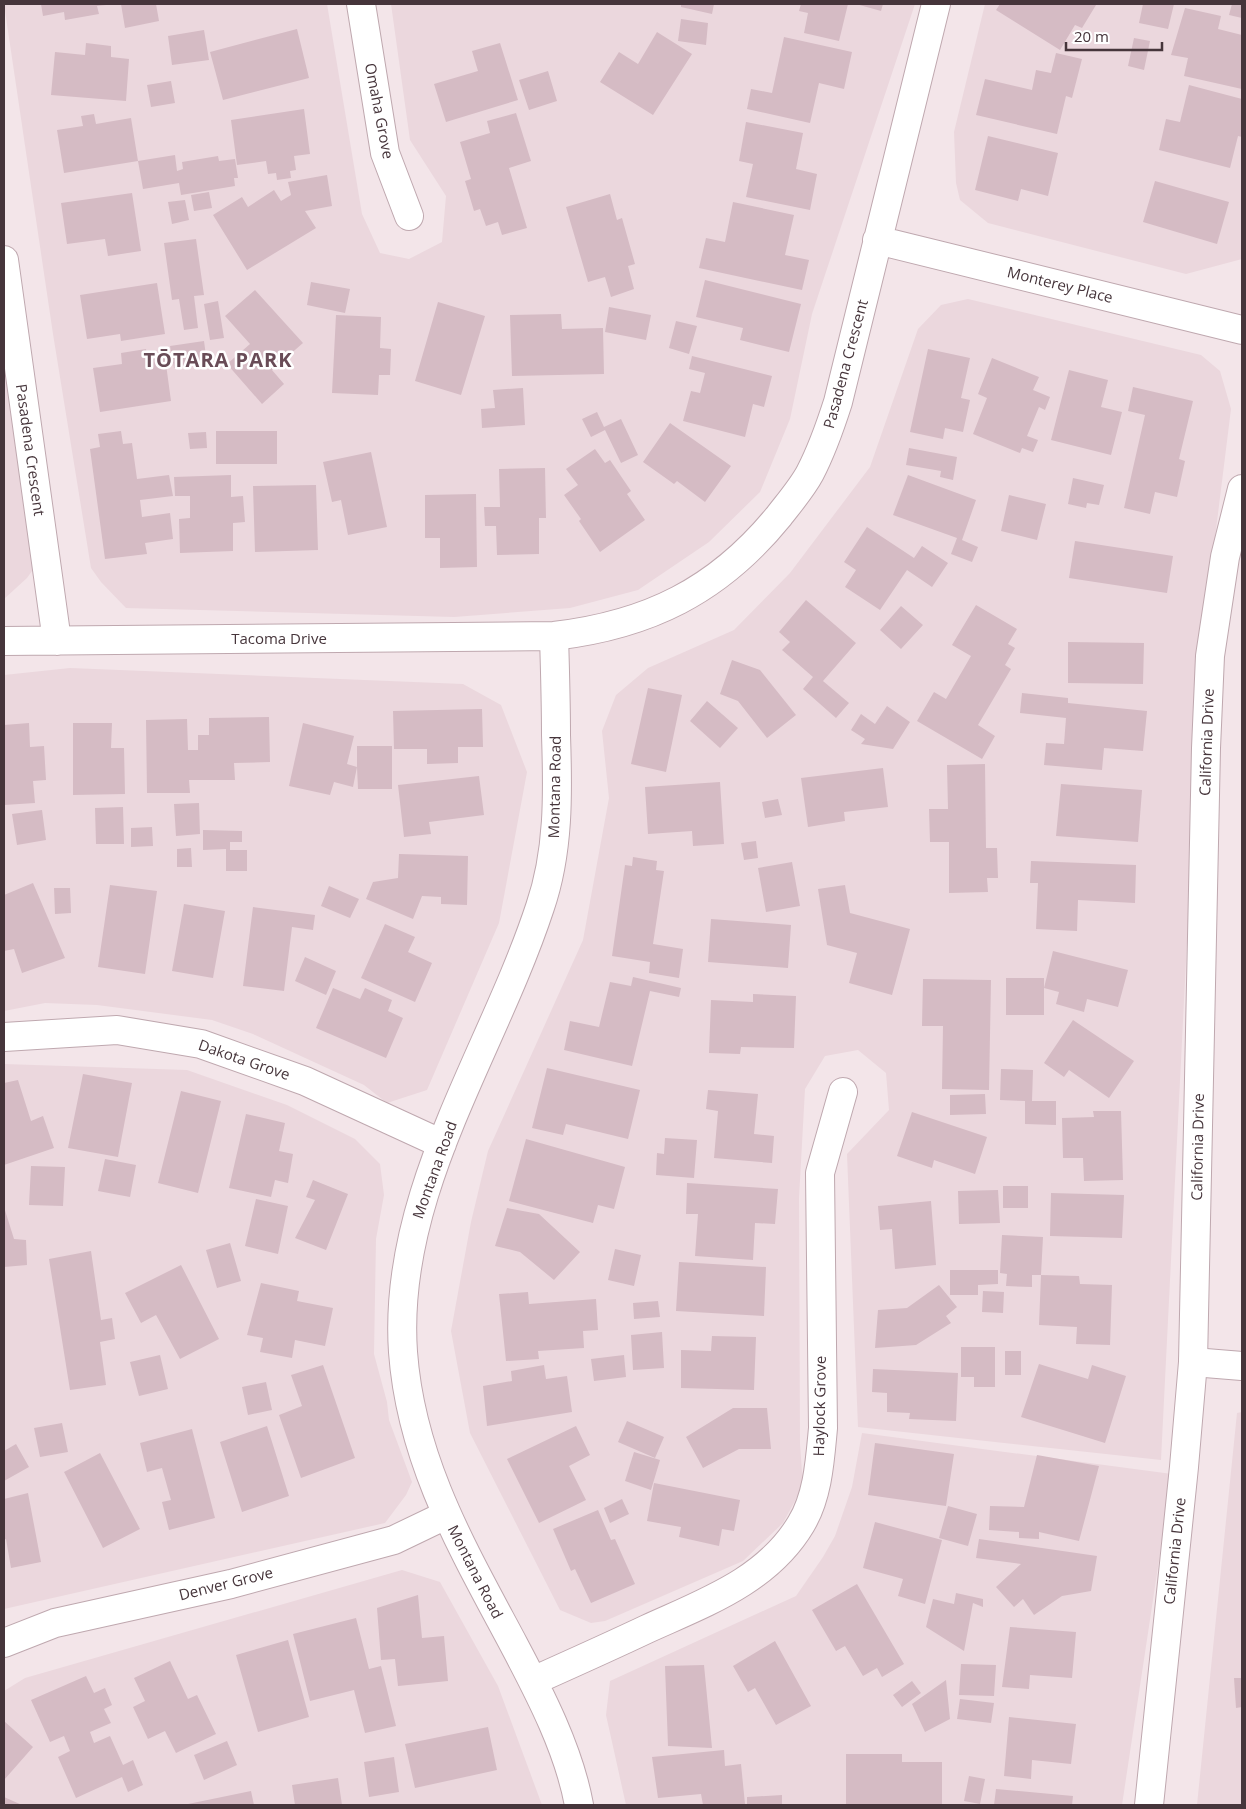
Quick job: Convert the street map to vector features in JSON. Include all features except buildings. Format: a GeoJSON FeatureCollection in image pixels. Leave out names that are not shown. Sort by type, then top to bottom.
{"type":"FeatureCollection","features":[{"type":"Feature","properties":{"kind":"street","name":"Omaha Grove"},"geometry":{"type":"LineString","coordinates":[[360,4],[385,153],[408,216]]}},
{"type":"Feature","properties":{"kind":"street","name":"Pasadena Crescent"},"geometry":{"type":"LineString","coordinates":[[554,636],[588,632],[650,614],[688,596],[740,558],[767,530],[809,475],[824,442],[838,402],[936,4]]}},
{"type":"Feature","properties":{"kind":"street","name":"Monterey Place"},"geometry":{"type":"LineString","coordinates":[[877,240],[1242,330]]}},
{"type":"Feature","properties":{"kind":"street","name":"Pasadena Crescent"},"geometry":{"type":"LineString","coordinates":[[4,260],[57,641]]}},
{"type":"Feature","properties":{"kind":"street","name":"California Drive"},"geometry":{"type":"LineString","coordinates":[[1149,1805],[1193,1362],[1206,748],[1210,656],[1225,557],[1242,489]]}},
{"type":"Feature","properties":{"kind":"street","name":"Tacoma Drive"},"geometry":{"type":"LineString","coordinates":[[4,641],[554,636]]}},
{"type":"Feature","properties":{"kind":"street","name":"Montana Road"},"geometry":{"type":"LineString","coordinates":[[554,636],[558,784],[552,854],[541,905],[514,975],[442,1144],[420,1202],[409,1249],[404,1294],[403,1351],[409,1401],[422,1452],[446,1515],[533,1682],[562,1747],[576,1789],[579,1805]]}},
{"type":"Feature","properties":{"kind":"street","name":"Dakota Grove"},"geometry":{"type":"LineString","coordinates":[[4,1037],[117,1030],[201,1044],[305,1081],[442,1144]]}},
{"type":"Feature","properties":{"kind":"street","name":"Haylock Grove"},"geometry":{"type":"LineString","coordinates":[[533,1682],[738,1586],[762,1570],[784,1549],[802,1523],[819,1466],[822,1428],[820,1173],[843,1092]]}},
{"type":"Feature","properties":{"kind":"street"},"geometry":{"type":"LineString","coordinates":[[1193,1362],[1242,1366]]}},
{"type":"Feature","properties":{"kind":"street","name":"Denver Grove"},"geometry":{"type":"LineString","coordinates":[[4,1643],[55,1623],[232,1584],[394,1540],[446,1515]]}},
{"type":"Feature","properties":{"kind":"shaded area"},"geometry":{"type":"Polygon","coordinates":[[[4,4],[327,4],[362,214],[380,253],[409,259],[442,242],[446,196],[410,140],[391,4],[915,4],[812,314],[790,419],[760,492],[709,542],[638,590],[570,608],[454,617],[126,608],[101,582],[91,568],[53,334],[4,4]]]}},
{"type":"Feature","properties":{"kind":"shaded area"},"geometry":{"type":"Polygon","coordinates":[[[985,4],[1242,4],[1242,259],[1186,274],[988,223],[960,200],[956,183],[954,132],[985,4]]]}},
{"type":"Feature","properties":{"kind":"shaded area"},"geometry":{"type":"Polygon","coordinates":[[[968,299],[1201,355],[1220,371],[1231,409],[1202,642],[1161,1460],[858,1427],[847,1154],[889,1110],[886,1073],[858,1050],[825,1056],[805,1089],[799,1198],[800,1444],[803,1486],[783,1523],[743,1561],[605,1621],[591,1623],[560,1610],[470,1433],[451,1331],[471,1222],[488,1151],[583,940],[609,798],[602,731],[616,695],[648,668],[734,630],[790,573],[870,467],[918,329],[941,305],[968,299]]]}},
{"type":"Feature","properties":{"kind":"shaded area"},"geometry":{"type":"Polygon","coordinates":[[[4,339],[37,564],[27,578],[4,599],[4,339]]]}},
{"type":"Feature","properties":{"kind":"shaded area"},"geometry":{"type":"Polygon","coordinates":[[[70,668],[463,684],[501,705],[527,772],[499,923],[427,1090],[387,1103],[364,1085],[253,1034],[212,1020],[97,1005],[45,1003],[4,1011],[4,675],[70,668]]]}},
{"type":"Feature","properties":{"kind":"shaded area"},"geometry":{"type":"Polygon","coordinates":[[[4,1064],[187,1070],[287,1105],[355,1139],[380,1164],[384,1195],[376,1239],[374,1354],[387,1402],[389,1420],[412,1482],[406,1495],[385,1523],[4,1609],[4,1064]]]}},
{"type":"Feature","properties":{"kind":"shaded area"},"geometry":{"type":"Polygon","coordinates":[[[1242,1412],[1242,1805],[1197,1805],[1237,1413],[1242,1412]]]}},
{"type":"Feature","properties":{"kind":"shaded area"},"geometry":{"type":"Polygon","coordinates":[[[862,1433],[1172,1474],[1122,1805],[626,1805],[606,1715],[610,1681],[796,1596],[835,1536],[852,1487],[862,1433]]]}},
{"type":"Feature","properties":{"kind":"shaded area"},"geometry":{"type":"Polygon","coordinates":[[[402,1570],[440,1582],[498,1686],[542,1805],[4,1805],[4,1691],[25,1678],[402,1570]]]}},
{"type":"Feature","properties":{"kind":"district","name":"TŌTARA PARK"},"geometry":{"type":"Point","coordinates":[218,360]}}]}
